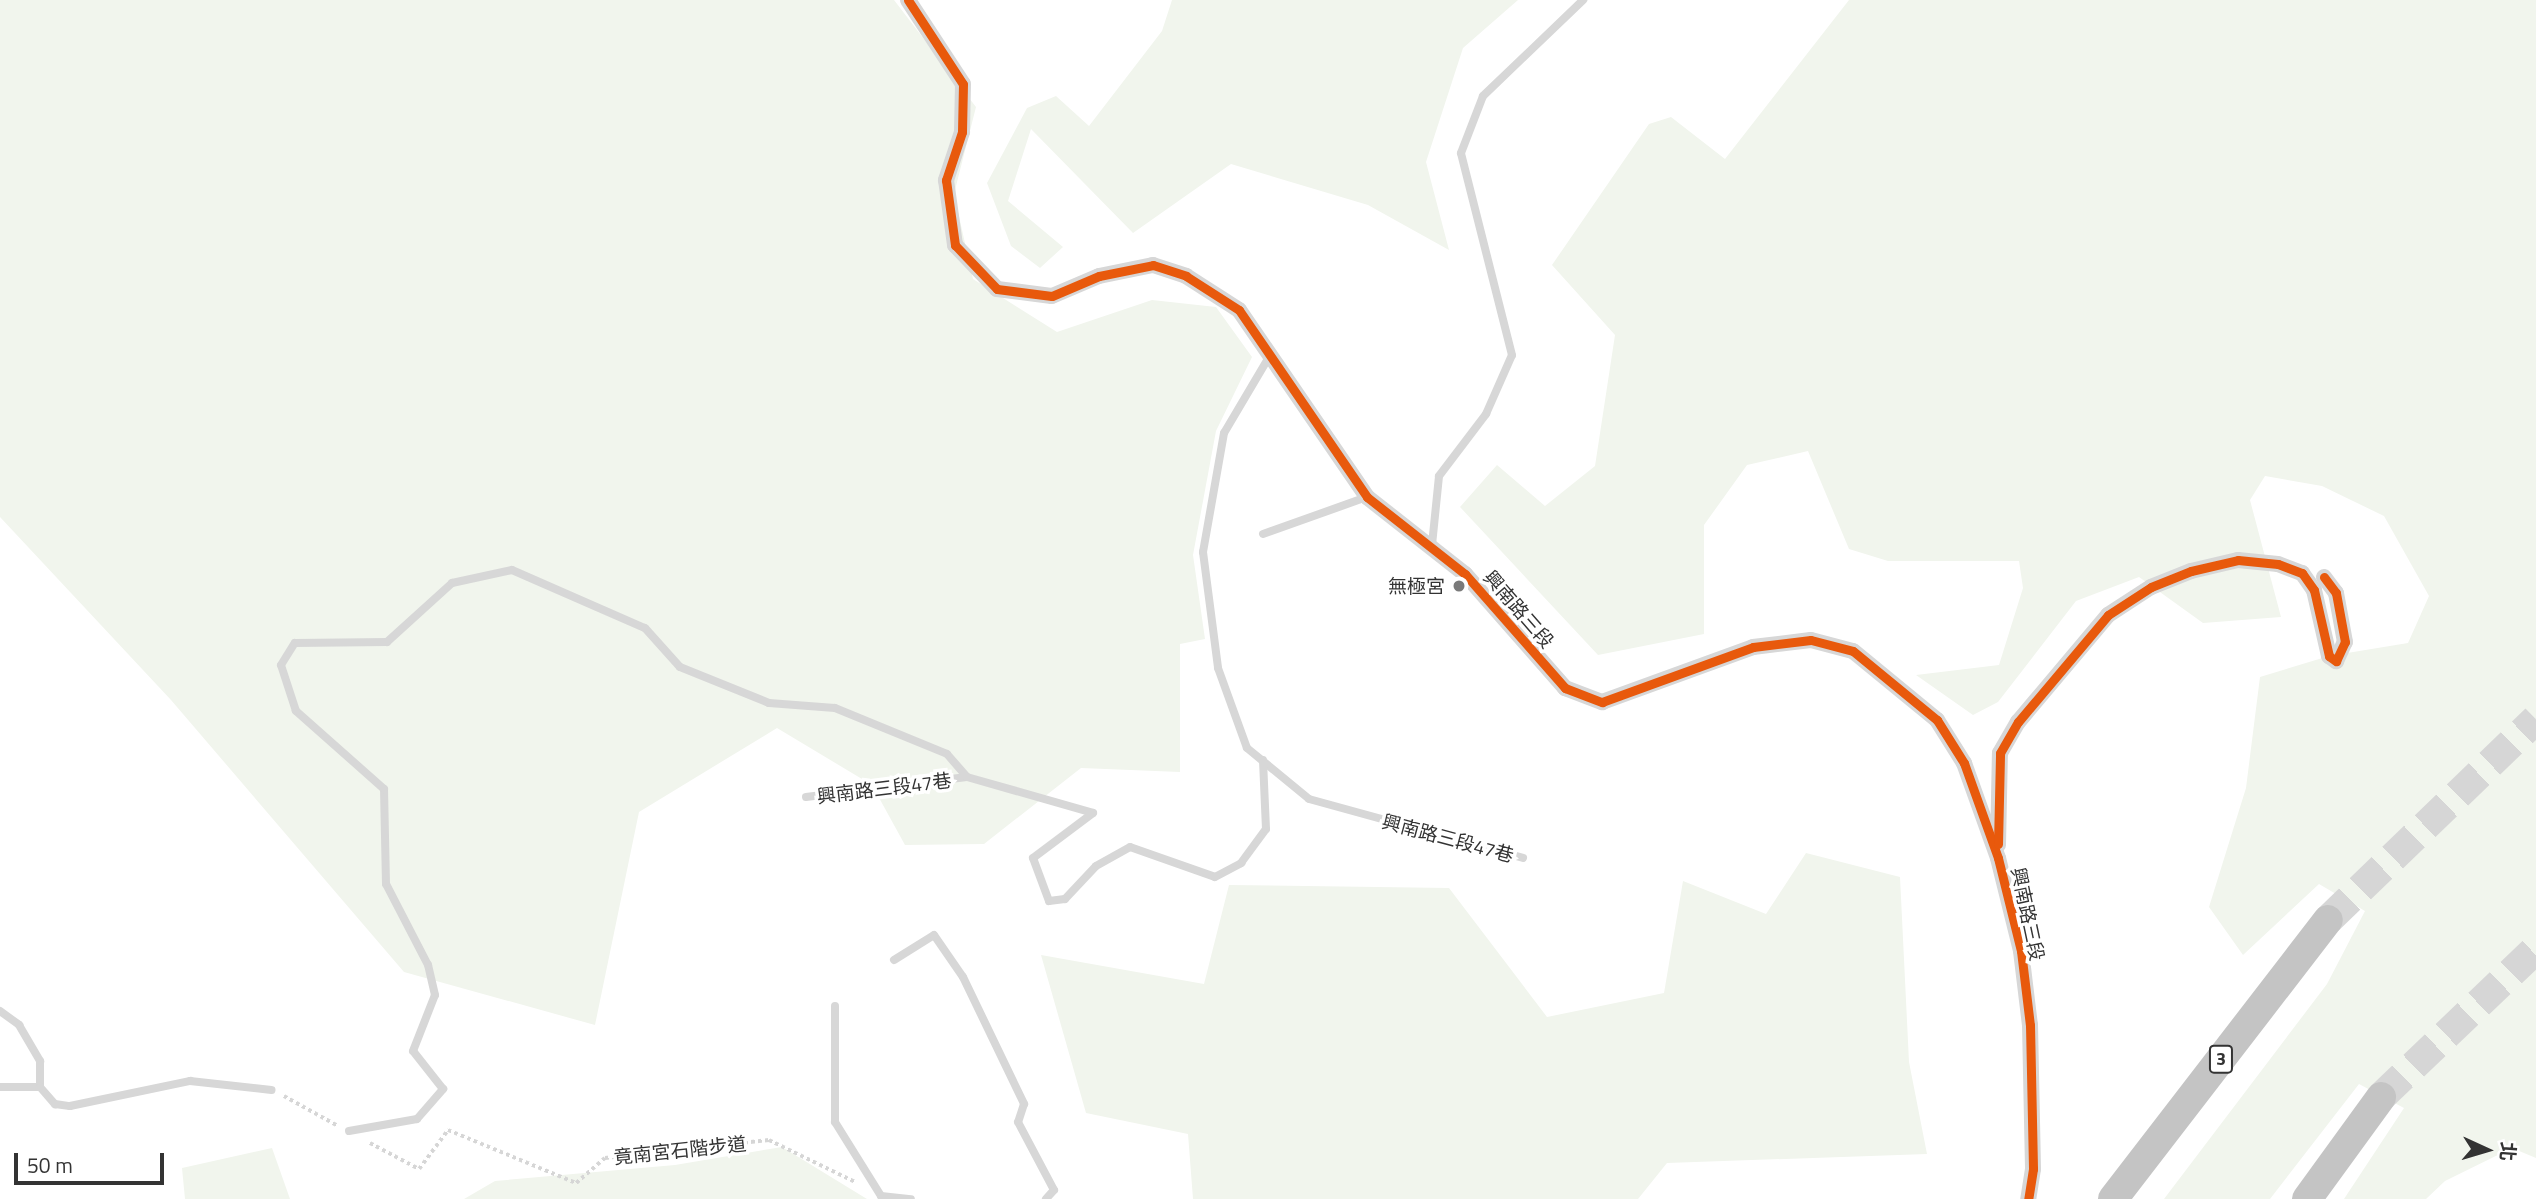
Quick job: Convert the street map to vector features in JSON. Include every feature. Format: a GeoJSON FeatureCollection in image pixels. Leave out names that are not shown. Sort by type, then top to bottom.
{"type":"FeatureCollection","features":[{"type":"Feature","properties":{"kind":"highway","name":"3"},"geometry":{"type":"LineString","coordinates":[[2113,1199],[2328,920]]}},
{"type":"Feature","properties":{"kind":"highway"},"geometry":{"type":"LineString","coordinates":[[2307,1199],[2381,1097]]}},
{"type":"Feature","properties":{"kind":"street","name":"興南路三段"},"geometry":{"type":"LineString","coordinates":[[908,0],[963,84],[962,132],[946,180],[955,245],[997,289],[1052,296],[1099,276],[1153,265],[1186,276],[1239,310],[1367,497],[1433,545],[1564,688],[1602,702],[1754,647],[1811,640],[1853,651],[1937,720],[1964,764],[1998,858],[2030,1025],[2033,1169],[2028,1199]]}},
{"type":"Feature","properties":{"kind":"street"},"geometry":{"type":"LineString","coordinates":[[1998,858],[2000,753],[2018,722],[2108,615],[2151,587],[2191,571],[2238,561],[2278,564],[2302,573],[2314,590],[2329,656],[2336,661],[2346,642],[2336,593],[2324,577]]}},
{"type":"Feature","properties":{"kind":"lane"},"geometry":{"type":"LineString","coordinates":[[1433,545],[1439,476],[1486,414],[1512,355],[1461,153],[1483,96],[1583,0]]}},
{"type":"Feature","properties":{"kind":"lane","name":"興南路三段47巷"},"geometry":{"type":"LineString","coordinates":[[1269,357],[1224,433],[1203,552],[1218,668],[1247,748],[1309,799],[1523,858]]}},
{"type":"Feature","properties":{"kind":"lane"},"geometry":{"type":"LineString","coordinates":[[1263,534],[1367,497]]}},
{"type":"Feature","properties":{"kind":"lane"},"geometry":{"type":"LineString","coordinates":[[349,1131],[416,1119],[443,1089],[413,1051],[435,995],[428,965],[386,884],[384,789],[296,711],[281,665],[295,643],[387,642],[452,583],[512,570],[645,628],[680,667],[769,703],[835,708],[947,754],[967,777]]}},
{"type":"Feature","properties":{"kind":"lane","name":"興南路三段47巷"},"geometry":{"type":"LineString","coordinates":[[806,797],[967,777],[1093,813],[1033,859],[1049,901],[1065,899],[1096,866],[1130,847],[1215,877],[1241,863],[1266,830],[1263,760]]}},
{"type":"Feature","properties":{"kind":"lane"},"geometry":{"type":"LineString","coordinates":[[894,960],[934,934],[963,977],[1024,1104],[1018,1122],[1054,1190],[1046,1199]]}},
{"type":"Feature","properties":{"kind":"lane"},"geometry":{"type":"LineString","coordinates":[[835,1006],[835,1122],[881,1196],[911,1199]]}},
{"type":"Feature","properties":{"kind":"lane"},"geometry":{"type":"LineString","coordinates":[[0,1011],[19,1025],[40,1060],[40,1087],[55,1104],[70,1106],[190,1081],[272,1090]]}},
{"type":"Feature","properties":{"kind":"lane"},"geometry":{"type":"LineString","coordinates":[[0,1087],[40,1087]]}},
{"type":"Feature","properties":{"kind":"shaded area"},"geometry":{"type":"Polygon","coordinates":[[[0,0],[894,0],[976,107],[954,194],[973,279],[1057,332],[1152,300],[1216,307],[1252,357],[1216,431],[1193,555],[1205,639],[1180,644],[1180,772],[1081,768],[984,844],[905,845],[872,785],[777,728],[639,812],[595,1025],[404,972],[171,700],[0,517],[0,0]]]}},
{"type":"Feature","properties":{"kind":"shaded area"},"geometry":{"type":"Polygon","coordinates":[[[1172,0],[1518,0],[1463,48],[1426,162],[1449,250],[1368,205],[1231,164],[1133,233],[1031,129],[1008,201],[1063,247],[1040,268],[1011,246],[987,183],[1027,108],[1056,96],[1089,126],[1162,31],[1172,0]]]}},
{"type":"Feature","properties":{"kind":"shaded area"},"geometry":{"type":"Polygon","coordinates":[[[1849,0],[2536,0],[2536,1158],[2512,1148],[2445,1181],[2426,1199],[2344,1199],[2404,1108],[2359,1084],[2270,1199],[2164,1199],[2327,984],[2365,911],[2319,884],[2243,955],[2209,907],[2246,788],[2260,677],[2329,656],[2408,643],[2429,596],[2384,516],[2322,486],[2265,476],[2250,500],[2281,617],[2203,623],[2139,577],[2076,601],[1998,702],[1973,715],[1916,675],[1999,665],[2023,588],[2019,561],[1888,561],[1849,549],[1808,451],[1747,465],[1704,525],[1704,634],[1598,655],[1460,507],[1497,465],[1545,506],[1595,466],[1615,335],[1552,265],[1649,124],[1671,117],[1725,159],[1849,0]]]}},
{"type":"Feature","properties":{"kind":"shaded area"},"geometry":{"type":"Polygon","coordinates":[[[1806,853],[1900,877],[1909,1062],[1927,1154],[1667,1163],[1638,1199],[1193,1199],[1188,1134],[1086,1113],[1041,955],[1204,984],[1229,885],[1449,888],[1547,1017],[1664,993],[1683,881],[1766,914],[1806,853]]]}},
{"type":"Feature","properties":{"kind":"shaded area"},"geometry":{"type":"Polygon","coordinates":[[[782,1147],[867,1199],[464,1199],[495,1181],[675,1165],[782,1147]]]}},
{"type":"Feature","properties":{"kind":"shaded area"},"geometry":{"type":"Polygon","coordinates":[[[272,1148],[290,1199],[185,1199],[182,1168],[272,1148]]]}},
{"type":"Feature","properties":{"kind":"tunnel"},"geometry":{"type":"LineString","coordinates":[[2328,920],[2536,719]]}},
{"type":"Feature","properties":{"kind":"tunnel"},"geometry":{"type":"LineString","coordinates":[[2381,1097],[2536,949]]}},
{"type":"Feature","properties":{"kind":"cycle path"},"geometry":{"type":"LineString","coordinates":[[908,0],[963,84],[962,132],[946,180],[955,245],[997,289],[1052,296],[1099,276],[1153,265],[1186,276],[1239,310],[1367,497],[1465,574],[1565,688],[1602,702],[1753,647],[1811,640],[1853,651],[1937,720],[1964,763],[1998,858],[2021,951],[2030,1025],[2033,1169],[2028,1199]]}},
{"type":"Feature","properties":{"kind":"cycle path"},"geometry":{"type":"LineString","coordinates":[[1998,844],[2000,753],[2018,722],[2108,615],[2151,587],[2191,571],[2238,560],[2278,564],[2302,573],[2314,590],[2329,656],[2336,661],[2345,642],[2336,593],[2324,577]]}},
{"type":"Feature","properties":{"kind":"place","name":"無極宮"},"geometry":{"type":"Point","coordinates":[1459,586]}}]}
